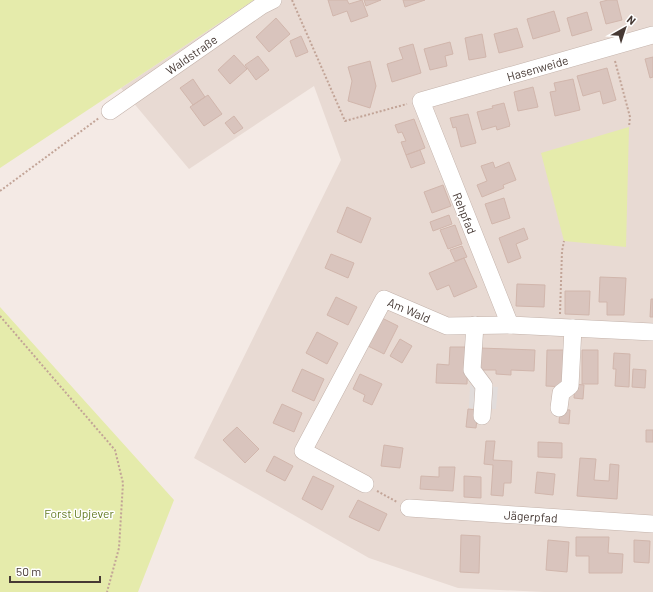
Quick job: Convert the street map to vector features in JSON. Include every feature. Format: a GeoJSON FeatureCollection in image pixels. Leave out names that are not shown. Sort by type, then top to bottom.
{"type":"FeatureCollection","features":[{"type":"Feature","properties":{"kind":"street","name":"Waldstraße"},"geometry":{"type":"LineString","coordinates":[[110,110],[261,6],[273,0]]}},
{"type":"Feature","properties":{"kind":"street","name":"Hasenweide"},"geometry":{"type":"LineString","coordinates":[[421,101],[653,35]]}},
{"type":"Feature","properties":{"kind":"street","name":"Rehpfad"},"geometry":{"type":"LineString","coordinates":[[421,101],[510,325]]}},
{"type":"Feature","properties":{"kind":"street","name":"Am Wald"},"geometry":{"type":"LineString","coordinates":[[365,484],[303,451],[384,299],[447,326],[510,325],[653,332]]}},
{"type":"Feature","properties":{"kind":"street"},"geometry":{"type":"LineString","coordinates":[[475,326],[472,370],[484,386],[482,416]]}},
{"type":"Feature","properties":{"kind":"street"},"geometry":{"type":"LineString","coordinates":[[559,408],[561,393],[570,386],[566,328]]}},
{"type":"Feature","properties":{"kind":"street","name":"Jägerpfad"},"geometry":{"type":"LineString","coordinates":[[409,508],[653,524]]}},
{"type":"Feature","properties":{"kind":"path"},"geometry":{"type":"LineString","coordinates":[[292,0],[345,121],[421,101]]}},
{"type":"Feature","properties":{"kind":"path"},"geometry":{"type":"LineString","coordinates":[[610,47],[630,117],[629,128]]}},
{"type":"Feature","properties":{"kind":"path"},"geometry":{"type":"LineString","coordinates":[[0,191],[110,110]]}},
{"type":"Feature","properties":{"kind":"path"},"geometry":{"type":"LineString","coordinates":[[564,241],[562,251],[566,328]]}},
{"type":"Feature","properties":{"kind":"path"},"geometry":{"type":"LineString","coordinates":[[0,316],[115,450],[123,483],[119,548],[107,592]]}},
{"type":"Feature","properties":{"kind":"path"},"geometry":{"type":"LineString","coordinates":[[365,484],[409,508]]}},
{"type":"Feature","properties":{"kind":"shaded area"},"geometry":{"type":"Polygon","coordinates":[[[254,0],[653,0],[653,592],[544,592],[458,588],[369,558],[194,458],[341,160],[314,86],[189,169],[121,88],[254,0]]]}},
{"type":"Feature","properties":{"kind":"shaded area"},"geometry":{"type":"Polygon","coordinates":[[[470,385],[498,387],[496,409],[469,408],[470,385]]]}},
{"type":"Feature","properties":{"kind":"green space"},"geometry":{"type":"Polygon","coordinates":[[[0,0],[254,0],[0,168],[0,0]]]}},
{"type":"Feature","properties":{"kind":"green space"},"geometry":{"type":"Polygon","coordinates":[[[629,127],[626,247],[564,241],[541,153],[629,127]]]}},
{"type":"Feature","properties":{"kind":"green space","name":"Forst Upjever"},"geometry":{"type":"Polygon","coordinates":[[[0,307],[174,500],[138,592],[0,592],[0,307]]]}},
{"type":"Feature","properties":{"kind":"building"},"geometry":{"type":"Polygon","coordinates":[[[328,0],[347,0],[349,4],[362,0],[368,16],[351,22],[347,11],[333,16],[328,0]]]}},
{"type":"Feature","properties":{"kind":"building"},"geometry":{"type":"Polygon","coordinates":[[[364,0],[381,0],[366,6],[364,0]]]}},
{"type":"Feature","properties":{"kind":"building"},"geometry":{"type":"Polygon","coordinates":[[[403,0],[425,0],[405,7],[403,0]]]}},
{"type":"Feature","properties":{"kind":"building"},"geometry":{"type":"Polygon","coordinates":[[[617,0],[622,20],[606,24],[600,2],[617,0]]]}},
{"type":"Feature","properties":{"kind":"building"},"geometry":{"type":"Polygon","coordinates":[[[554,11],[560,31],[533,39],[527,19],[554,11]]]}},
{"type":"Feature","properties":{"kind":"building"},"geometry":{"type":"Polygon","coordinates":[[[587,12],[592,30],[572,36],[567,18],[587,12]]]}},
{"type":"Feature","properties":{"kind":"building"},"geometry":{"type":"Polygon","coordinates":[[[276,18],[290,34],[269,52],[256,37],[276,18]]]}},
{"type":"Feature","properties":{"kind":"building"},"geometry":{"type":"Polygon","coordinates":[[[517,28],[523,47],[499,53],[494,34],[517,28]]]}},
{"type":"Feature","properties":{"kind":"building"},"geometry":{"type":"Polygon","coordinates":[[[482,34],[486,57],[469,60],[465,38],[482,34]]]}},
{"type":"Feature","properties":{"kind":"building"},"geometry":{"type":"Polygon","coordinates":[[[301,36],[308,52],[296,57],[290,41],[301,36]]]}},
{"type":"Feature","properties":{"kind":"building"},"geometry":{"type":"Polygon","coordinates":[[[450,42],[453,54],[445,56],[447,66],[430,70],[424,49],[450,42]]]}},
{"type":"Feature","properties":{"kind":"building"},"geometry":{"type":"Polygon","coordinates":[[[413,44],[421,73],[392,82],[387,64],[403,59],[399,48],[413,44]]]}},
{"type":"Feature","properties":{"kind":"building"},"geometry":{"type":"Polygon","coordinates":[[[234,55],[247,69],[230,84],[218,70],[234,55]]]}},
{"type":"Feature","properties":{"kind":"building"},"geometry":{"type":"Polygon","coordinates":[[[258,56],[269,70],[256,80],[245,65],[258,56]]]}},
{"type":"Feature","properties":{"kind":"building"},"geometry":{"type":"Polygon","coordinates":[[[653,57],[653,77],[650,78],[645,59],[653,57]]]}},
{"type":"Feature","properties":{"kind":"building"},"geometry":{"type":"Polygon","coordinates":[[[370,61],[376,86],[370,108],[348,101],[352,81],[348,67],[370,61]]]}},
{"type":"Feature","properties":{"kind":"building"},"geometry":{"type":"Polygon","coordinates":[[[607,68],[616,100],[603,104],[600,91],[583,96],[577,76],[607,68]]]}},
{"type":"Feature","properties":{"kind":"building"},"geometry":{"type":"Polygon","coordinates":[[[193,79],[205,97],[193,105],[180,88],[193,79]]]}},
{"type":"Feature","properties":{"kind":"building"},"geometry":{"type":"Polygon","coordinates":[[[573,79],[580,110],[555,116],[550,92],[556,91],[554,83],[573,79]]]}},
{"type":"Feature","properties":{"kind":"building"},"geometry":{"type":"Polygon","coordinates":[[[533,87],[538,107],[518,111],[514,92],[533,87]]]}},
{"type":"Feature","properties":{"kind":"building"},"geometry":{"type":"Polygon","coordinates":[[[208,95],[222,114],[204,126],[190,107],[208,95]]]}},
{"type":"Feature","properties":{"kind":"building"},"geometry":{"type":"Polygon","coordinates":[[[504,103],[510,126],[497,130],[496,126],[482,130],[477,112],[493,108],[492,106],[504,103]]]}},
{"type":"Feature","properties":{"kind":"building"},"geometry":{"type":"Polygon","coordinates":[[[468,114],[476,143],[461,147],[456,127],[453,128],[450,118],[468,114]]]}},
{"type":"Feature","properties":{"kind":"building"},"geometry":{"type":"Polygon","coordinates":[[[234,116],[243,128],[234,134],[225,123],[234,116]]]}},
{"type":"Feature","properties":{"kind":"building"},"geometry":{"type":"Polygon","coordinates":[[[414,119],[425,148],[406,155],[401,142],[406,141],[402,132],[398,133],[395,125],[414,119]]]}},
{"type":"Feature","properties":{"kind":"building"},"geometry":{"type":"Polygon","coordinates":[[[420,150],[425,163],[411,168],[406,155],[420,150]]]}},
{"type":"Feature","properties":{"kind":"building"},"geometry":{"type":"Polygon","coordinates":[[[493,162],[495,168],[509,162],[516,180],[503,185],[504,188],[482,197],[477,185],[487,181],[481,166],[493,162]]]}},
{"type":"Feature","properties":{"kind":"building"},"geometry":{"type":"Polygon","coordinates":[[[443,185],[451,206],[432,213],[424,192],[443,185]]]}},
{"type":"Feature","properties":{"kind":"building"},"geometry":{"type":"Polygon","coordinates":[[[504,198],[510,218],[492,224],[485,204],[504,198]]]}},
{"type":"Feature","properties":{"kind":"building"},"geometry":{"type":"Polygon","coordinates":[[[347,207],[371,218],[361,243],[337,232],[347,207]]]}},
{"type":"Feature","properties":{"kind":"building"},"geometry":{"type":"Polygon","coordinates":[[[449,215],[452,224],[433,231],[430,222],[449,215]]]}},
{"type":"Feature","properties":{"kind":"building"},"geometry":{"type":"Polygon","coordinates":[[[455,225],[462,244],[448,249],[440,230],[455,225]]]}},
{"type":"Feature","properties":{"kind":"building"},"geometry":{"type":"Polygon","coordinates":[[[524,228],[528,239],[516,244],[521,258],[508,263],[499,238],[524,228]]]}},
{"type":"Feature","properties":{"kind":"building"},"geometry":{"type":"Polygon","coordinates":[[[462,246],[467,257],[455,261],[450,250],[462,246]]]}},
{"type":"Feature","properties":{"kind":"building"},"geometry":{"type":"Polygon","coordinates":[[[331,254],[354,263],[348,278],[325,268],[331,254]]]}},
{"type":"Feature","properties":{"kind":"building"},"geometry":{"type":"Polygon","coordinates":[[[464,258],[477,287],[454,297],[449,285],[437,290],[429,273],[464,258]]]}},
{"type":"Feature","properties":{"kind":"building"},"geometry":{"type":"Polygon","coordinates":[[[600,277],[626,278],[624,315],[607,315],[607,302],[599,302],[600,277]]]}},
{"type":"Feature","properties":{"kind":"building"},"geometry":{"type":"Polygon","coordinates":[[[517,284],[545,285],[544,307],[516,306],[517,284]]]}},
{"type":"Feature","properties":{"kind":"building"},"geometry":{"type":"Polygon","coordinates":[[[565,291],[590,291],[589,315],[565,314],[565,291]]]}},
{"type":"Feature","properties":{"kind":"building"},"geometry":{"type":"Polygon","coordinates":[[[336,297],[357,307],[348,325],[327,315],[336,297]]]}},
{"type":"Feature","properties":{"kind":"building"},"geometry":{"type":"Polygon","coordinates":[[[651,299],[653,299],[653,317],[650,317],[651,299]]]}},
{"type":"Feature","properties":{"kind":"building"},"geometry":{"type":"Polygon","coordinates":[[[382,318],[398,326],[384,354],[368,346],[382,318]]]}},
{"type":"Feature","properties":{"kind":"building"},"geometry":{"type":"Polygon","coordinates":[[[317,332],[338,343],[327,364],[306,353],[317,332]]]}},
{"type":"Feature","properties":{"kind":"building"},"geometry":{"type":"Polygon","coordinates":[[[400,339],[412,346],[402,363],[390,356],[400,339]]]}},
{"type":"Feature","properties":{"kind":"building"},"geometry":{"type":"Polygon","coordinates":[[[450,347],[468,347],[467,384],[436,383],[437,364],[449,365],[450,347]]]}},
{"type":"Feature","properties":{"kind":"building"},"geometry":{"type":"Polygon","coordinates":[[[480,348],[535,350],[534,371],[511,370],[511,375],[496,374],[496,370],[479,370],[480,348]]]}},
{"type":"Feature","properties":{"kind":"building"},"geometry":{"type":"Polygon","coordinates":[[[547,350],[567,350],[566,387],[546,386],[547,350]]]}},
{"type":"Feature","properties":{"kind":"building"},"geometry":{"type":"Polygon","coordinates":[[[582,350],[598,350],[598,384],[582,384],[582,350]]]}},
{"type":"Feature","properties":{"kind":"building"},"geometry":{"type":"Polygon","coordinates":[[[614,353],[630,354],[629,387],[615,386],[616,369],[613,369],[614,353]]]}},
{"type":"Feature","properties":{"kind":"building"},"geometry":{"type":"Polygon","coordinates":[[[302,369],[324,379],[314,401],[292,391],[302,369]]]}},
{"type":"Feature","properties":{"kind":"building"},"geometry":{"type":"Polygon","coordinates":[[[633,369],[646,370],[645,388],[632,387],[633,369]]]}},
{"type":"Feature","properties":{"kind":"building"},"geometry":{"type":"Polygon","coordinates":[[[360,374],[382,384],[372,405],[363,401],[365,395],[353,389],[360,374]]]}},
{"type":"Feature","properties":{"kind":"building"},"geometry":{"type":"Polygon","coordinates":[[[575,384],[584,385],[583,399],[574,398],[575,384]]]}},
{"type":"Feature","properties":{"kind":"building"},"geometry":{"type":"Polygon","coordinates":[[[282,404],[302,413],[294,432],[273,423],[282,404]]]}},
{"type":"Feature","properties":{"kind":"building"},"geometry":{"type":"Polygon","coordinates":[[[468,409],[478,410],[476,428],[466,427],[468,409]]]}},
{"type":"Feature","properties":{"kind":"building"},"geometry":{"type":"Polygon","coordinates":[[[560,409],[570,410],[569,424],[559,423],[560,409]]]}},
{"type":"Feature","properties":{"kind":"building"},"geometry":{"type":"Polygon","coordinates":[[[237,427],[259,449],[245,463],[223,440],[237,427]]]}},
{"type":"Feature","properties":{"kind":"building"},"geometry":{"type":"Polygon","coordinates":[[[646,430],[653,430],[653,442],[646,442],[646,430]]]}},
{"type":"Feature","properties":{"kind":"building"},"geometry":{"type":"Polygon","coordinates":[[[486,441],[495,441],[493,460],[512,461],[511,483],[504,483],[503,496],[491,495],[493,465],[484,464],[486,441]]]}},
{"type":"Feature","properties":{"kind":"building"},"geometry":{"type":"Polygon","coordinates":[[[538,442],[562,443],[562,458],[538,457],[538,442]]]}},
{"type":"Feature","properties":{"kind":"building"},"geometry":{"type":"Polygon","coordinates":[[[384,445],[403,448],[400,468],[381,466],[384,445]]]}},
{"type":"Feature","properties":{"kind":"building"},"geometry":{"type":"Polygon","coordinates":[[[274,456],[293,466],[285,481],[266,471],[274,456]]]}},
{"type":"Feature","properties":{"kind":"building"},"geometry":{"type":"Polygon","coordinates":[[[580,458],[596,459],[594,480],[609,481],[610,464],[619,465],[617,499],[577,496],[580,458]]]}},
{"type":"Feature","properties":{"kind":"building"},"geometry":{"type":"Polygon","coordinates":[[[439,467],[455,467],[453,491],[420,489],[421,476],[439,477],[439,467]]]}},
{"type":"Feature","properties":{"kind":"building"},"geometry":{"type":"Polygon","coordinates":[[[537,472],[555,474],[553,495],[535,493],[537,472]]]}},
{"type":"Feature","properties":{"kind":"building"},"geometry":{"type":"Polygon","coordinates":[[[313,476],[334,486],[322,510],[302,499],[313,476]]]}},
{"type":"Feature","properties":{"kind":"building"},"geometry":{"type":"Polygon","coordinates":[[[464,476],[481,477],[481,498],[464,497],[464,476]]]}},
{"type":"Feature","properties":{"kind":"building"},"geometry":{"type":"Polygon","coordinates":[[[358,500],[387,514],[379,531],[349,517],[358,500]]]}},
{"type":"Feature","properties":{"kind":"building"},"geometry":{"type":"Polygon","coordinates":[[[461,535],[480,536],[479,573],[460,572],[461,535]]]}},
{"type":"Feature","properties":{"kind":"building"},"geometry":{"type":"Polygon","coordinates":[[[576,537],[609,537],[608,553],[623,554],[622,573],[589,573],[589,556],[576,556],[576,537]]]}},
{"type":"Feature","properties":{"kind":"building"},"geometry":{"type":"Polygon","coordinates":[[[548,540],[569,542],[567,572],[546,570],[548,540]]]}},
{"type":"Feature","properties":{"kind":"building"},"geometry":{"type":"Polygon","coordinates":[[[634,540],[650,541],[649,563],[634,562],[634,540]]]}}]}
